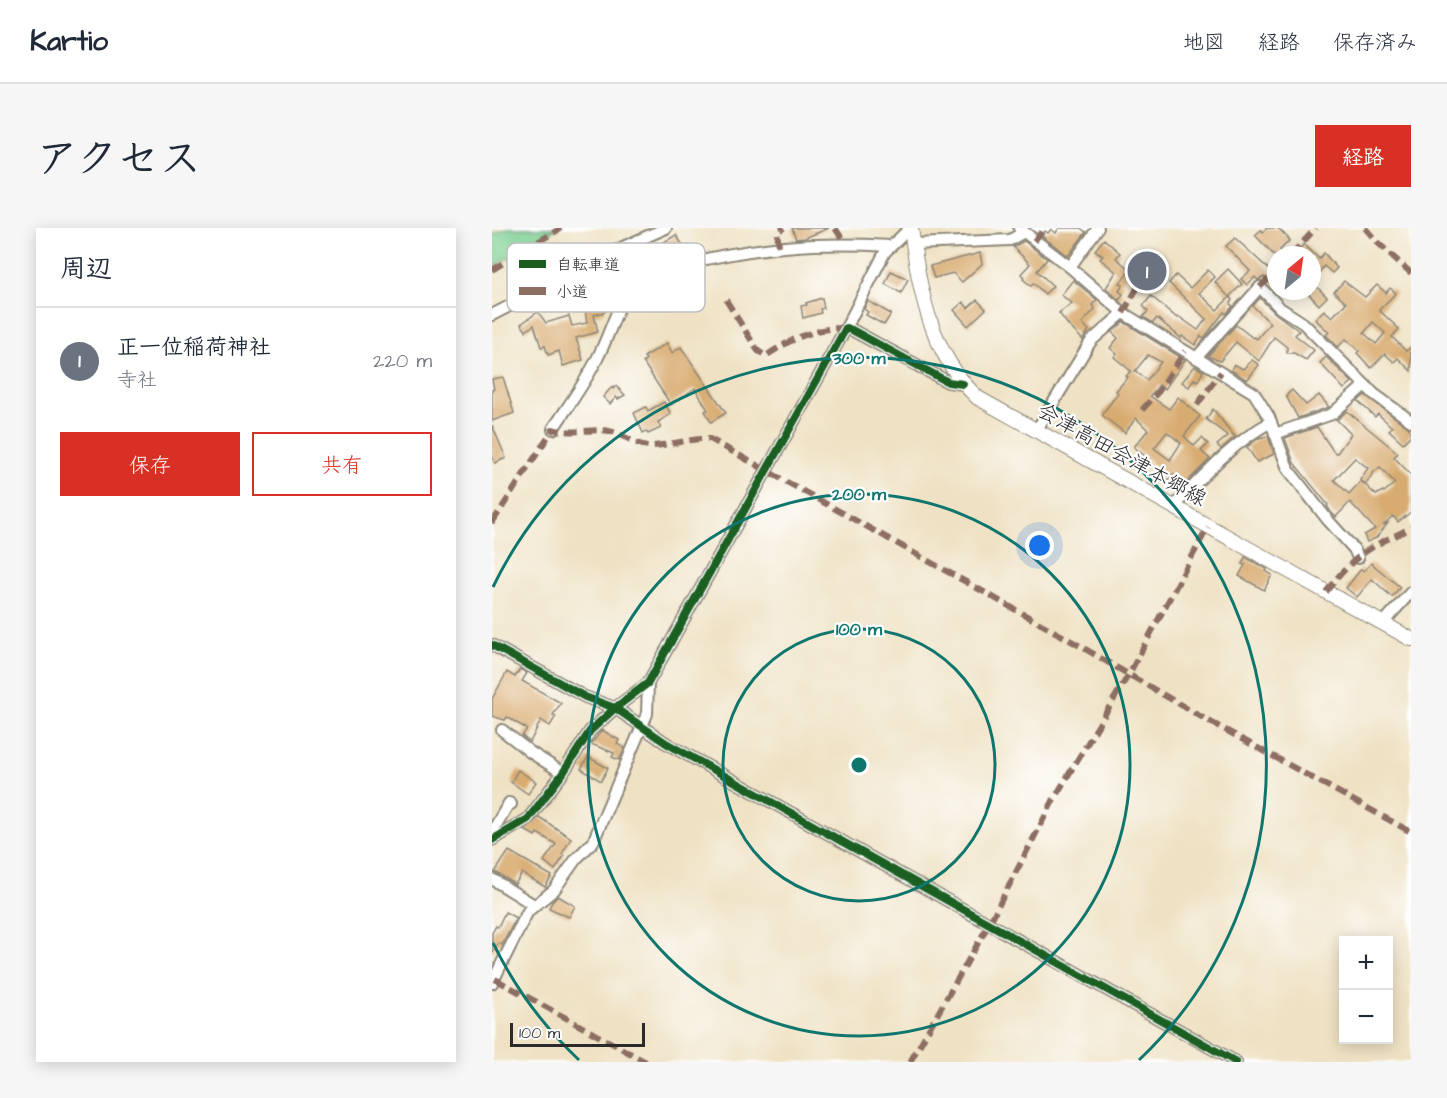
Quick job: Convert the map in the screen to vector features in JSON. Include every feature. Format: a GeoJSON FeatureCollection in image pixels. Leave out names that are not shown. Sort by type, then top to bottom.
{"type":"FeatureCollection","features":[{"type":"Feature","properties":{"kind":"main road","name":"会津高田会津本郷線"},"geometry":{"type":"LineString","coordinates":[[911,228],[925,304],[938,344],[948,365],[978,398],[1411,639]]}},
{"type":"Feature","properties":{"kind":"street"},"geometry":{"type":"LineString","coordinates":[[634,243],[666,228]]}},
{"type":"Feature","properties":{"kind":"street"},"geometry":{"type":"LineString","coordinates":[[492,840],[528,819],[563,773],[590,731],[648,683],[846,328],[885,252],[911,228]]}},
{"type":"Feature","properties":{"kind":"street"},"geometry":{"type":"LineString","coordinates":[[1070,267],[1098,228]]}},
{"type":"Feature","properties":{"kind":"street"},"geometry":{"type":"LineString","coordinates":[[914,244],[1010,240],[1022,230],[1070,267],[1122,313],[1254,393],[1271,422],[1288,469],[1354,549],[1358,558]]}},
{"type":"Feature","properties":{"kind":"street"},"geometry":{"type":"LineString","coordinates":[[705,260],[779,246],[845,243],[891,246]]}},
{"type":"Feature","properties":{"kind":"street"},"geometry":{"type":"LineString","coordinates":[[1196,358],[1260,287],[1280,308],[1304,323],[1365,385],[1411,421]]}},
{"type":"Feature","properties":{"kind":"street"},"geometry":{"type":"LineString","coordinates":[[492,315],[507,307]]}},
{"type":"Feature","properties":{"kind":"street"},"geometry":{"type":"LineString","coordinates":[[553,429],[597,360],[610,331],[615,312]]}},
{"type":"Feature","properties":{"kind":"street"},"geometry":{"type":"LineString","coordinates":[[1036,431],[1090,341],[1122,313]]}},
{"type":"Feature","properties":{"kind":"street"},"geometry":{"type":"LineString","coordinates":[[846,328],[948,382],[963,384]]}},
{"type":"Feature","properties":{"kind":"street"},"geometry":{"type":"LineString","coordinates":[[1275,434],[1332,414],[1365,385]]}},
{"type":"Feature","properties":{"kind":"street"},"geometry":{"type":"LineString","coordinates":[[1176,508],[1178,502],[1216,464],[1252,432],[1271,422]]}},
{"type":"Feature","properties":{"kind":"street"},"geometry":{"type":"LineString","coordinates":[[1383,623],[1411,592]]}},
{"type":"Feature","properties":{"kind":"street"},"geometry":{"type":"LineString","coordinates":[[492,645],[585,697],[615,708],[666,743],[1236,1062]]}},
{"type":"Feature","properties":{"kind":"street"},"geometry":{"type":"LineString","coordinates":[[492,982],[528,911],[554,890],[576,860],[593,842],[647,714],[648,683]]}},
{"type":"Feature","properties":{"kind":"street"},"geometry":{"type":"LineString","coordinates":[[502,730],[530,752],[563,773]]}},
{"type":"Feature","properties":{"kind":"street"},"geometry":{"type":"LineString","coordinates":[[492,832],[509,803],[511,804]]}},
{"type":"Feature","properties":{"kind":"street"},"geometry":{"type":"LineString","coordinates":[[492,879],[534,905]]}},
{"type":"Feature","properties":{"kind":"green space"},"geometry":{"type":"Polygon","coordinates":[[[507,228],[557,228],[533,243],[507,243],[507,259],[492,268],[492,235],[507,228]]]}},
{"type":"Feature","properties":{"kind":"building"},"geometry":{"type":"Polygon","coordinates":[[[792,228],[829,228],[805,238],[796,239],[792,228]]]}},
{"type":"Feature","properties":{"kind":"building"},"geometry":{"type":"Polygon","coordinates":[[[1059,228],[1080,228],[1086,232],[1068,256],[1042,236],[1045,231],[1048,233],[1051,229],[1056,233],[1059,228]]]}},
{"type":"Feature","properties":{"kind":"building"},"geometry":{"type":"Polygon","coordinates":[[[1267,228],[1278,228],[1290,240],[1284,246],[1267,248],[1255,235],[1261,230],[1263,232],[1267,228]]]}},
{"type":"Feature","properties":{"kind":"building"},"geometry":{"type":"Polygon","coordinates":[[[676,235],[681,243],[665,243],[676,235]]]}},
{"type":"Feature","properties":{"kind":"building"},"geometry":{"type":"Polygon","coordinates":[[[1235,238],[1267,268],[1267,280],[1264,277],[1258,280],[1255,277],[1247,285],[1241,279],[1250,271],[1226,246],[1235,238]]]}},
{"type":"Feature","properties":{"kind":"building"},"geometry":{"type":"Polygon","coordinates":[[[1104,239],[1120,253],[1116,258],[1130,270],[1120,283],[1123,285],[1119,291],[1123,294],[1119,300],[1106,288],[1116,272],[1100,259],[1103,256],[1095,250],[1104,239]]]}},
{"type":"Feature","properties":{"kind":"building"},"geometry":{"type":"Polygon","coordinates":[[[1024,241],[1047,259],[1037,271],[1053,286],[1045,294],[1033,283],[1031,286],[1021,274],[1030,264],[1013,247],[1024,241]]]}},
{"type":"Feature","properties":{"kind":"building"},"geometry":{"type":"Polygon","coordinates":[[[980,253],[982,264],[962,282],[953,273],[934,278],[930,266],[980,253]]]}},
{"type":"Feature","properties":{"kind":"building"},"geometry":{"type":"Polygon","coordinates":[[[1324,253],[1337,268],[1332,273],[1324,266],[1321,270],[1321,257],[1324,253]]]}},
{"type":"Feature","properties":{"kind":"building"},"geometry":{"type":"Polygon","coordinates":[[[1228,269],[1242,284],[1229,297],[1215,282],[1228,269]]]}},
{"type":"Feature","properties":{"kind":"building"},"geometry":{"type":"Polygon","coordinates":[[[1208,270],[1215,277],[1199,293],[1217,310],[1230,297],[1232,300],[1230,304],[1233,306],[1226,314],[1224,312],[1204,338],[1201,336],[1195,345],[1182,336],[1181,338],[1157,318],[1153,323],[1143,317],[1148,311],[1143,306],[1151,296],[1177,318],[1178,316],[1198,330],[1206,319],[1169,283],[1176,275],[1190,288],[1208,270]]]}},
{"type":"Feature","properties":{"kind":"building"},"geometry":{"type":"Polygon","coordinates":[[[891,271],[908,279],[901,293],[885,284],[891,271]]]}},
{"type":"Feature","properties":{"kind":"building"},"geometry":{"type":"Polygon","coordinates":[[[1073,280],[1097,300],[1092,305],[1095,309],[1082,323],[1089,330],[1083,340],[1059,313],[1072,303],[1061,295],[1073,280]]]}},
{"type":"Feature","properties":{"kind":"building"},"geometry":{"type":"Polygon","coordinates":[[[1344,281],[1365,297],[1377,285],[1386,293],[1390,288],[1396,293],[1379,310],[1399,329],[1392,337],[1406,351],[1411,347],[1411,371],[1398,358],[1394,362],[1385,354],[1371,368],[1357,353],[1359,351],[1346,339],[1338,347],[1326,335],[1329,332],[1315,319],[1324,310],[1332,317],[1346,303],[1334,292],[1344,281]],[[1373,322],[1364,333],[1376,344],[1385,333],[1373,322]]]}},
{"type":"Feature","properties":{"kind":"building"},"geometry":{"type":"Polygon","coordinates":[[[1321,291],[1327,297],[1319,305],[1314,300],[1321,300],[1321,291]]]}},
{"type":"Feature","properties":{"kind":"building"},"geometry":{"type":"Polygon","coordinates":[[[822,298],[824,308],[820,309],[821,313],[803,318],[801,306],[822,298]]]}},
{"type":"Feature","properties":{"kind":"building"},"geometry":{"type":"Polygon","coordinates":[[[1260,298],[1299,331],[1295,335],[1314,350],[1306,360],[1294,353],[1287,353],[1287,347],[1274,337],[1259,361],[1236,342],[1220,361],[1208,356],[1236,325],[1257,339],[1270,323],[1253,306],[1260,298]]]}},
{"type":"Feature","properties":{"kind":"building"},"geometry":{"type":"Polygon","coordinates":[[[977,300],[986,309],[968,326],[954,310],[963,302],[968,308],[977,300]]]}},
{"type":"Feature","properties":{"kind":"building"},"geometry":{"type":"Polygon","coordinates":[[[868,301],[891,314],[884,325],[866,315],[868,312],[864,309],[868,301]]]}},
{"type":"Feature","properties":{"kind":"building"},"geometry":{"type":"Polygon","coordinates":[[[538,312],[546,323],[569,316],[572,326],[587,323],[585,312],[605,312],[594,315],[598,332],[576,338],[583,360],[563,366],[559,351],[548,355],[545,346],[541,347],[534,325],[526,331],[521,324],[538,312]]]}},
{"type":"Feature","properties":{"kind":"building"},"geometry":{"type":"Polygon","coordinates":[[[1124,322],[1185,360],[1165,389],[1159,385],[1150,396],[1169,409],[1178,397],[1200,416],[1184,436],[1194,446],[1202,438],[1208,444],[1201,451],[1210,459],[1184,485],[1173,474],[1168,480],[1134,447],[1148,430],[1136,418],[1125,433],[1103,416],[1118,393],[1116,391],[1131,371],[1114,357],[1117,354],[1110,348],[1118,338],[1112,332],[1124,322]],[[1148,355],[1135,371],[1147,380],[1161,362],[1148,355]],[[1167,432],[1154,448],[1170,460],[1181,443],[1167,432]]]}},
{"type":"Feature","properties":{"kind":"building"},"geometry":{"type":"Polygon","coordinates":[[[667,343],[672,353],[681,347],[726,413],[711,422],[705,411],[708,410],[695,388],[671,405],[643,362],[646,359],[644,357],[667,343]]]}},
{"type":"Feature","properties":{"kind":"building"},"geometry":{"type":"Polygon","coordinates":[[[1326,357],[1352,382],[1344,389],[1320,363],[1326,357]]]}},
{"type":"Feature","properties":{"kind":"building"},"geometry":{"type":"Polygon","coordinates":[[[1252,360],[1259,365],[1247,380],[1231,370],[1234,364],[1243,369],[1252,360]]]}},
{"type":"Feature","properties":{"kind":"building"},"geometry":{"type":"Polygon","coordinates":[[[1195,366],[1203,371],[1198,381],[1194,379],[1189,387],[1182,382],[1195,366]]]}},
{"type":"Feature","properties":{"kind":"building"},"geometry":{"type":"Polygon","coordinates":[[[503,377],[514,413],[492,421],[492,390],[494,389],[492,379],[503,377]]]}},
{"type":"Feature","properties":{"kind":"building"},"geometry":{"type":"Polygon","coordinates":[[[616,386],[625,395],[618,399],[616,397],[610,404],[603,397],[612,387],[613,389],[616,386]]]}},
{"type":"Feature","properties":{"kind":"building"},"geometry":{"type":"Polygon","coordinates":[[[1292,390],[1306,405],[1319,395],[1329,407],[1298,418],[1286,396],[1292,390]]]}},
{"type":"Feature","properties":{"kind":"building"},"geometry":{"type":"Polygon","coordinates":[[[1365,395],[1409,428],[1411,435],[1403,443],[1389,430],[1392,427],[1378,414],[1375,417],[1358,401],[1365,395]]]}},
{"type":"Feature","properties":{"kind":"building"},"geometry":{"type":"Polygon","coordinates":[[[664,402],[671,414],[658,422],[661,428],[648,434],[646,431],[643,433],[634,413],[646,407],[648,411],[664,402]]]}},
{"type":"Feature","properties":{"kind":"building"},"geometry":{"type":"Polygon","coordinates":[[[1213,409],[1235,437],[1221,449],[1217,445],[1228,436],[1206,419],[1213,409]]]}},
{"type":"Feature","properties":{"kind":"building"},"geometry":{"type":"Polygon","coordinates":[[[1347,411],[1398,453],[1394,457],[1411,475],[1411,512],[1398,522],[1393,516],[1383,525],[1388,523],[1376,538],[1367,542],[1364,535],[1375,529],[1350,502],[1336,517],[1331,512],[1328,505],[1294,463],[1285,438],[1317,427],[1337,453],[1351,434],[1337,420],[1347,411]],[[1355,458],[1334,480],[1349,494],[1361,481],[1368,468],[1355,458]],[[1380,467],[1366,484],[1361,481],[1376,495],[1395,483],[1380,467]]]}},
{"type":"Feature","properties":{"kind":"building"},"geometry":{"type":"Polygon","coordinates":[[[492,425],[506,458],[495,463],[492,456],[492,425]]]}},
{"type":"Feature","properties":{"kind":"building"},"geometry":{"type":"Polygon","coordinates":[[[1268,436],[1274,454],[1257,462],[1247,447],[1259,438],[1268,436]]]}},
{"type":"Feature","properties":{"kind":"building"},"geometry":{"type":"Polygon","coordinates":[[[1245,557],[1267,569],[1266,571],[1272,575],[1264,590],[1239,576],[1245,565],[1242,564],[1245,557]]]}},
{"type":"Feature","properties":{"kind":"building"},"geometry":{"type":"Polygon","coordinates":[[[1371,563],[1400,587],[1392,597],[1372,579],[1357,597],[1346,588],[1361,569],[1364,571],[1371,563]]]}},
{"type":"Feature","properties":{"kind":"building"},"geometry":{"type":"Polygon","coordinates":[[[520,669],[527,673],[522,681],[561,703],[553,715],[556,716],[550,726],[541,720],[530,742],[522,736],[527,729],[507,717],[505,720],[492,716],[492,699],[507,672],[515,677],[520,669]]]}},
{"type":"Feature","properties":{"kind":"building"},"geometry":{"type":"Polygon","coordinates":[[[602,730],[619,740],[617,744],[625,748],[619,760],[612,757],[614,753],[591,744],[602,730]]]}},
{"type":"Feature","properties":{"kind":"building"},"geometry":{"type":"Polygon","coordinates":[[[588,757],[608,768],[601,781],[581,769],[588,757]]]}},
{"type":"Feature","properties":{"kind":"building"},"geometry":{"type":"Polygon","coordinates":[[[518,770],[536,782],[528,794],[511,782],[518,770]]]}},
{"type":"Feature","properties":{"kind":"building"},"geometry":{"type":"Polygon","coordinates":[[[539,817],[571,838],[555,870],[544,861],[556,844],[537,833],[535,836],[525,830],[539,817]]]}},
{"type":"Feature","properties":{"kind":"building"},"geometry":{"type":"Polygon","coordinates":[[[509,851],[552,876],[545,887],[522,873],[515,884],[495,872],[509,851]]]}},
{"type":"Feature","properties":{"kind":"building"},"geometry":{"type":"Polygon","coordinates":[[[558,896],[575,906],[569,917],[549,908],[558,896]]]}},
{"type":"Feature","properties":{"kind":"building"},"geometry":{"type":"Polygon","coordinates":[[[505,912],[516,918],[502,945],[499,943],[492,953],[492,933],[496,926],[498,927],[505,912]]]}},
{"type":"Feature","properties":{"kind":"marked path"},"geometry":{"type":"LineString","coordinates":[[536,243],[561,228]]}},
{"type":"Feature","properties":{"kind":"marked path"},"geometry":{"type":"LineString","coordinates":[[779,246],[777,232],[784,228]]}},
{"type":"Feature","properties":{"kind":"marked path"},"geometry":{"type":"LineString","coordinates":[[835,228],[845,243]]}},
{"type":"Feature","properties":{"kind":"marked path"},"geometry":{"type":"LineString","coordinates":[[1034,241],[1045,228]]}},
{"type":"Feature","properties":{"kind":"marked path"},"geometry":{"type":"LineString","coordinates":[[1299,246],[1316,228]]}},
{"type":"Feature","properties":{"kind":"marked path"},"geometry":{"type":"LineString","coordinates":[[1365,228],[1411,273]]}},
{"type":"Feature","properties":{"kind":"marked path"},"geometry":{"type":"LineString","coordinates":[[492,270],[507,261]]}},
{"type":"Feature","properties":{"kind":"marked path"},"geometry":{"type":"LineString","coordinates":[[1123,313],[1143,278]]}},
{"type":"Feature","properties":{"kind":"marked path"},"geometry":{"type":"LineString","coordinates":[[1260,287],[1267,280]]}},
{"type":"Feature","properties":{"kind":"marked path"},"geometry":{"type":"LineString","coordinates":[[726,300],[758,351],[766,356],[804,335],[835,328],[846,328]]}},
{"type":"Feature","properties":{"kind":"marked path"},"geometry":{"type":"LineString","coordinates":[[1142,410],[1159,391],[1185,351]]}},
{"type":"Feature","properties":{"kind":"marked path"},"geometry":{"type":"LineString","coordinates":[[1197,405],[1221,372]]}},
{"type":"Feature","properties":{"kind":"marked path"},"geometry":{"type":"LineString","coordinates":[[492,523],[553,429],[609,431],[647,446],[710,439],[1068,639],[1198,715],[1411,832]]}},
{"type":"Feature","properties":{"kind":"marked path"},"geometry":{"type":"LineString","coordinates":[[910,1062],[989,924],[1054,799],[1129,674],[1208,527]]}},
{"type":"Feature","properties":{"kind":"marked path"},"geometry":{"type":"LineString","coordinates":[[1326,592],[1343,571],[1363,553],[1411,527]]}},
{"type":"Feature","properties":{"kind":"marked path"},"geometry":{"type":"LineString","coordinates":[[495,979],[646,1062]]}},
{"type":"Feature","properties":{"kind":"cycle path"},"geometry":{"type":"LineString","coordinates":[[492,840],[528,819],[563,773],[590,731],[648,683],[846,328],[948,382],[963,384]]}},
{"type":"Feature","properties":{"kind":"cycle path"},"geometry":{"type":"LineString","coordinates":[[492,645],[585,697],[615,708],[666,743],[1236,1062]]}},
{"type":"Feature","properties":{"kind":"place","name":"正一位稲荷神社"},"geometry":{"type":"Point","coordinates":[1147,271]}}]}
